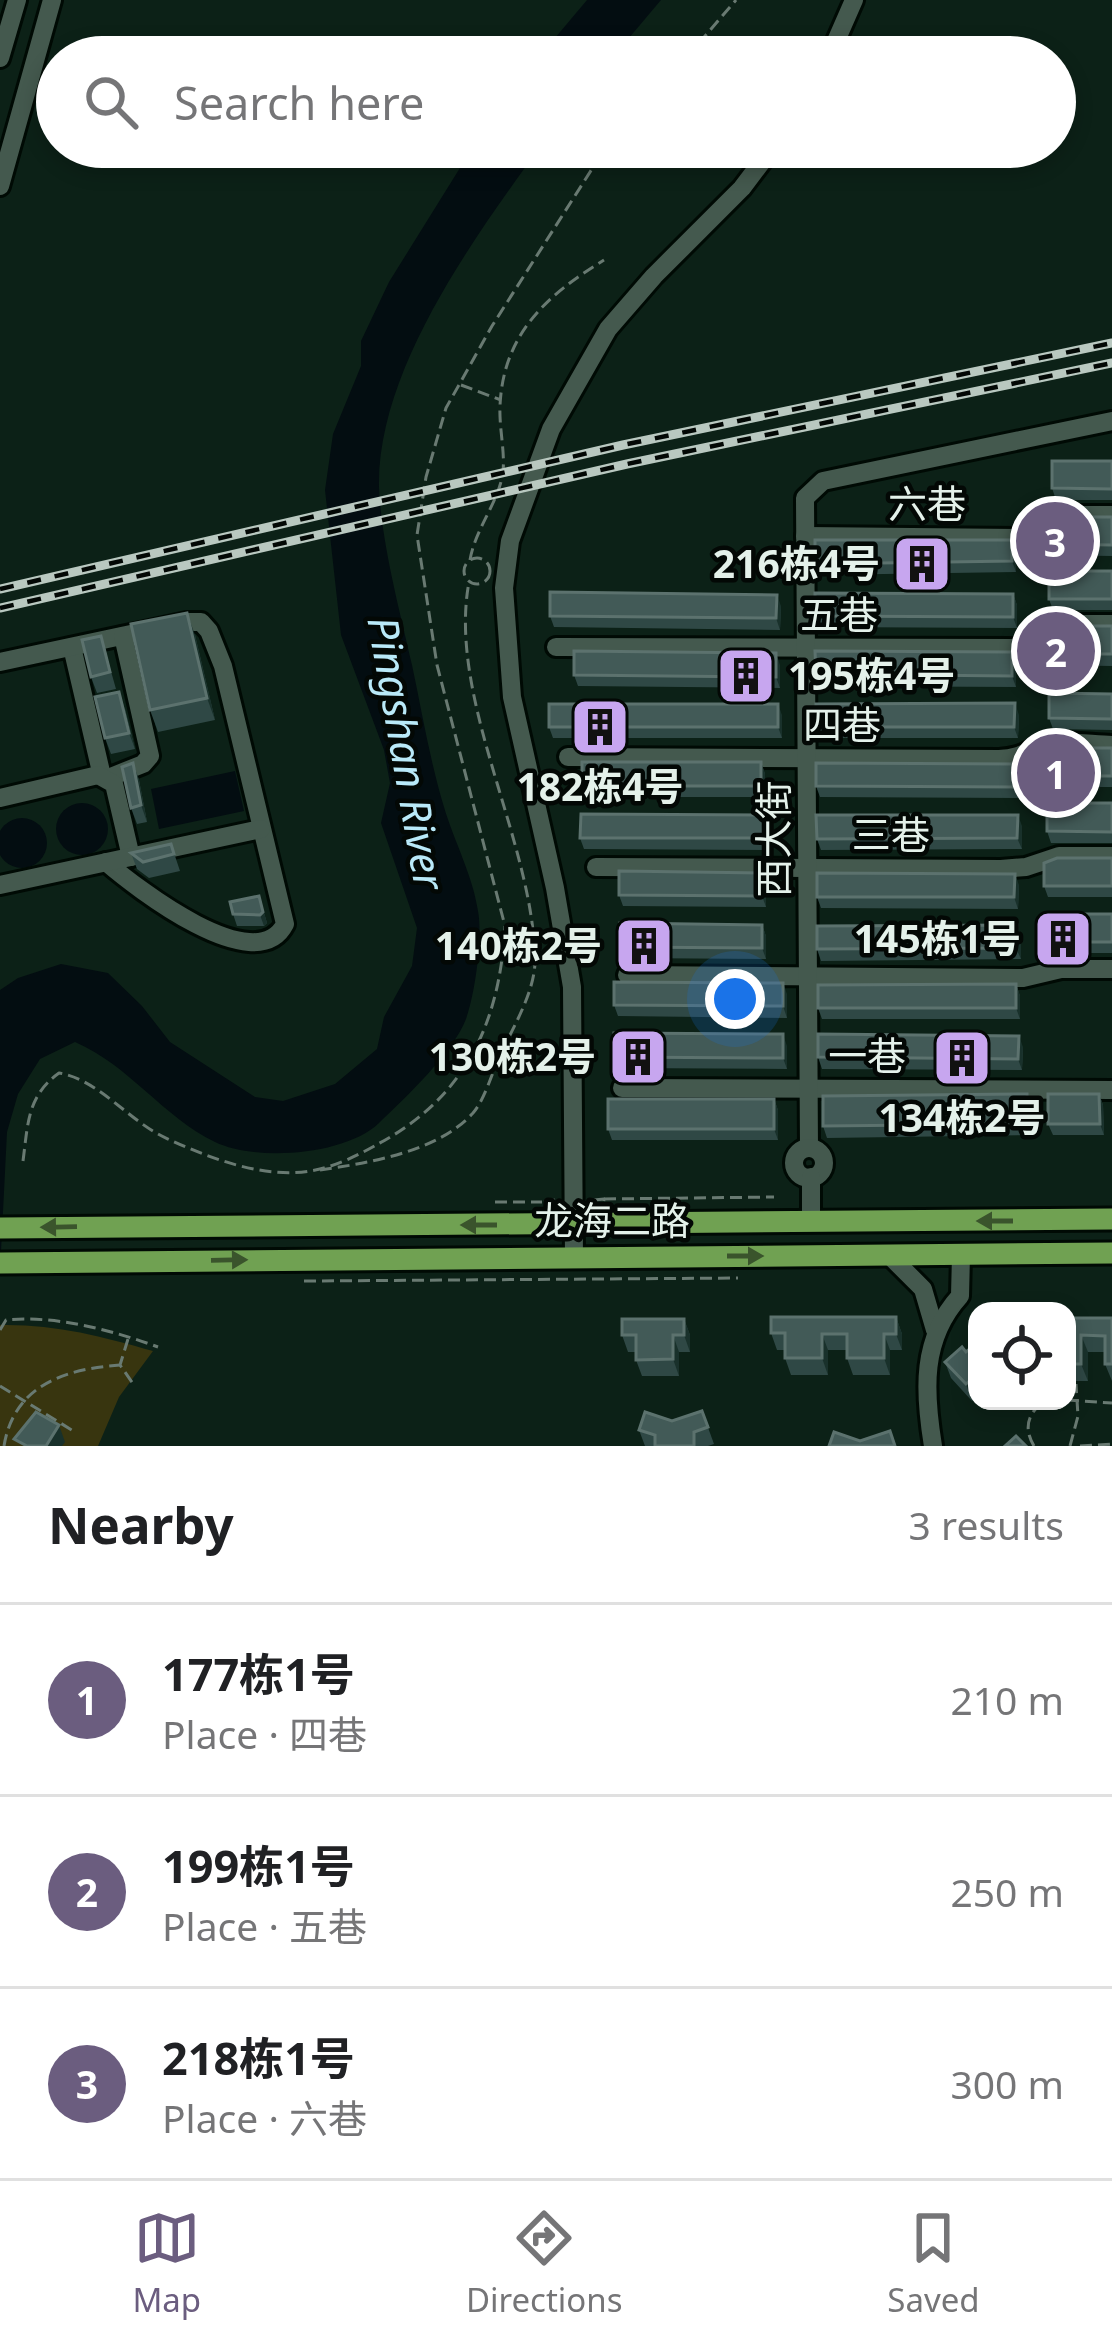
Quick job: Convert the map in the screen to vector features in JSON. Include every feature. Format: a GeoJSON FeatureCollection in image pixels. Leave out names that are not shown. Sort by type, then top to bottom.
{"type":"FeatureCollection","features":[{"type":"Feature","properties":{"kind":"main road","name":"龙海二路"},"geometry":{"type":"LineString","coordinates":[[0,1228],[1112,1220]]}},
{"type":"Feature","properties":{"kind":"main road","name":"龙海二路"},"geometry":{"type":"LineString","coordinates":[[0,1263],[1112,1253]]}},
{"type":"Feature","properties":{"kind":"street"},"geometry":{"type":"LineString","coordinates":[[0,58],[17,0]]}},
{"type":"Feature","properties":{"kind":"street"},"geometry":{"type":"LineString","coordinates":[[42,36],[52,0]]}},
{"type":"Feature","properties":{"kind":"street"},"geometry":{"type":"LineString","coordinates":[[838,36],[854,0]]}},
{"type":"Feature","properties":{"kind":"street"},"geometry":{"type":"LineString","coordinates":[[0,186],[36,57]]}},
{"type":"Feature","properties":{"kind":"street"},"geometry":{"type":"LineString","coordinates":[[574,1257],[572,987],[512,697],[504,588],[510,541],[551,429],[608,329],[757,168]]}},
{"type":"Feature","properties":{"kind":"street"},"geometry":{"type":"LineString","coordinates":[[805,532],[805,498],[823,482],[1112,421]]}},
{"type":"Feature","properties":{"kind":"street","name":"六巷"},"geometry":{"type":"LineString","coordinates":[[805,532],[1018,538],[1033,533],[1048,515],[1112,515]]}},
{"type":"Feature","properties":{"kind":"street","name":"西大街"},"geometry":{"type":"LineString","coordinates":[[805,532],[809,1148],[818,1151],[824,1164],[811,1177],[811,1222]]}},
{"type":"Feature","properties":{"kind":"street"},"geometry":{"type":"LineString","coordinates":[[0,662],[187,622],[201,622],[209,631],[224,666],[285,924],[281,933],[247,944],[214,932],[133,886],[106,862]]}},
{"type":"Feature","properties":{"kind":"street","name":"五巷"},"geometry":{"type":"LineString","coordinates":[[556,647],[1019,648],[1048,624],[1112,624]]}},
{"type":"Feature","properties":{"kind":"street"},"geometry":{"type":"LineString","coordinates":[[0,798],[105,777],[143,764],[150,756],[123,636]]}},
{"type":"Feature","properties":{"kind":"street"},"geometry":{"type":"LineString","coordinates":[[72,647],[105,777],[115,784],[131,857]]}},
{"type":"Feature","properties":{"kind":"street","name":"四巷"},"geometry":{"type":"LineString","coordinates":[[568,757],[1019,758],[1038,747],[1112,746]]}},
{"type":"Feature","properties":{"kind":"street"},"geometry":{"type":"LineString","coordinates":[[0,885],[261,829]]}},
{"type":"Feature","properties":{"kind":"street","name":"三巷"},"geometry":{"type":"LineString","coordinates":[[596,867],[1001,869],[1059,856],[1112,856]]}},
{"type":"Feature","properties":{"kind":"street"},"geometry":{"type":"LineString","coordinates":[[627,975],[1023,979],[1061,969],[1112,969]]}},
{"type":"Feature","properties":{"kind":"street","name":"一巷"},"geometry":{"type":"LineString","coordinates":[[622,1088],[1112,1090]]}},
{"type":"Feature","properties":{"kind":"street"},"geometry":{"type":"LineString","coordinates":[[889,1255],[923,1289],[935,1330]]}},
{"type":"Feature","properties":{"kind":"street"},"geometry":{"type":"LineString","coordinates":[[933,1446],[928,1372],[935,1330],[944,1311],[960,1297],[961,1255]]}},
{"type":"Feature","properties":{"kind":"path"},"geometry":{"type":"LineString","coordinates":[[705,36],[736,0]]}},
{"type":"Feature","properties":{"kind":"path"},"geometry":{"type":"LineString","coordinates":[[311,1172],[363,1153],[411,1127],[456,1083],[490,1022],[503,970],[505,926],[437,665],[416,536],[426,477],[446,408],[593,168]]}},
{"type":"Feature","properties":{"kind":"path"},"geometry":{"type":"LineString","coordinates":[[23,1160],[30,1107],[42,1085],[59,1073],[79,1076],[163,1138],[267,1172],[311,1172],[366,1163],[439,1138],[474,1112],[520,1013],[536,965],[527,898],[473,681],[465,618],[470,582],[464,571],[502,478],[501,400],[509,354],[530,316],[562,285],[604,260]]}},
{"type":"Feature","properties":{"kind":"path"},"geometry":{"type":"LineString","coordinates":[[459,384],[501,400]]}},
{"type":"Feature","properties":{"kind":"path"},"geometry":{"type":"LineString","coordinates":[[470,560],[482,560],[490,573],[482,583],[470,582]]}},
{"type":"Feature","properties":{"kind":"path"},"geometry":{"type":"LineString","coordinates":[[595,1200],[774,1197]]}},
{"type":"Feature","properties":{"kind":"path"},"geometry":{"type":"LineString","coordinates":[[603,1206],[604,1199]]}},
{"type":"Feature","properties":{"kind":"path"},"geometry":{"type":"LineString","coordinates":[[495,1202],[555,1200]]}},
{"type":"Feature","properties":{"kind":"path"},"geometry":{"type":"LineString","coordinates":[[542,1202],[542,1213]]}},
{"type":"Feature","properties":{"kind":"path"},"geometry":{"type":"LineString","coordinates":[[604,1272],[604,1280]]}},
{"type":"Feature","properties":{"kind":"path"},"geometry":{"type":"LineString","coordinates":[[304,1281],[738,1278]]}},
{"type":"Feature","properties":{"kind":"path"},"geometry":{"type":"LineString","coordinates":[[0,1330],[6,1320],[22,1318],[158,1347]]}},
{"type":"Feature","properties":{"kind":"path"},"geometry":{"type":"LineString","coordinates":[[120,1365],[128,1337]]}},
{"type":"Feature","properties":{"kind":"path"},"geometry":{"type":"LineString","coordinates":[[120,1365],[134,1385]]}},
{"type":"Feature","properties":{"kind":"path"},"geometry":{"type":"LineString","coordinates":[[4,1446],[11,1420],[23,1401],[53,1377],[120,1365]]}},
{"type":"Feature","properties":{"kind":"path"},"geometry":{"type":"LineString","coordinates":[[1070,1446],[1078,1401],[1076,1384]]}},
{"type":"Feature","properties":{"kind":"path"},"geometry":{"type":"LineString","coordinates":[[0,1398],[3,1388],[75,1432]]}},
{"type":"Feature","properties":{"kind":"path"},"geometry":{"type":"LineString","coordinates":[[1078,1401],[1112,1402]]}},
{"type":"Feature","properties":{"kind":"path"},"geometry":{"type":"LineString","coordinates":[[1027,1410],[1030,1413]]}},
{"type":"Feature","properties":{"kind":"path"},"geometry":{"type":"LineString","coordinates":[[1034,1410],[1028,1431],[1034,1446]]}},
{"type":"Feature","properties":{"kind":"path"},"geometry":{"type":"LineString","coordinates":[[1080,1446],[1112,1444]]}},
{"type":"Feature","properties":{"kind":"shaded area"},"geometry":{"type":"Polygon","coordinates":[[[0,1325],[77,1332],[153,1351],[119,1397],[98,1446],[0,1446],[0,1325]]]}},
{"type":"Feature","properties":{"kind":"water"},"geometry":{"type":"Polygon","coordinates":[[[587,0],[661,0],[631,36],[557,36],[587,0]]]}},
{"type":"Feature","properties":{"kind":"water","name":"Pingshan River"},"geometry":{"type":"Polygon","coordinates":[[[460,168],[525,168],[460,264],[412,352],[394,397],[379,487],[387,553],[434,772],[478,911],[477,965],[466,1019],[440,1060],[379,1123],[345,1142],[300,1152],[253,1152],[215,1142],[112,1064],[75,1042],[40,1059],[18,1094],[7,1132],[0,1271],[0,990],[18,978],[61,964],[108,973],[170,1042],[255,1097],[283,1101],[335,1084],[377,1049],[384,1017],[412,966],[417,928],[381,823],[390,783],[384,750],[341,635],[325,490],[333,434],[361,366],[361,341],[389,282],[460,168]]]}},
{"type":"Feature","properties":{"kind":"water"},"geometry":{"type":"Polygon","coordinates":[[[235,771],[244,811],[159,829],[151,789],[235,771]]]}},
{"type":"Feature","properties":{"kind":"water"},"geometry":{"type":"Polygon","coordinates":[[[82,803],[100,811],[108,829],[100,847],[82,855],[64,847],[56,829],[64,811],[82,803]]]}},
{"type":"Feature","properties":{"kind":"water"},"geometry":{"type":"Polygon","coordinates":[[[12,820],[32,820],[45,833],[45,853],[32,866],[12,866],[-1,853],[-1,833],[12,820]]]}},
{"type":"Feature","properties":{"kind":"building"},"geometry":{"type":"Polygon","coordinates":[[[1052,461],[1112,461],[1112,489],[1052,488],[1052,461]]]}},
{"type":"Feature","properties":{"kind":"building"},"geometry":{"type":"Polygon","coordinates":[[[1050,517],[1112,517],[1112,545],[1042,544],[1042,527],[1050,517]]]}},
{"type":"Feature","properties":{"kind":"building"},"geometry":{"type":"Polygon","coordinates":[[[815,540],[1012,540],[1012,561],[815,564],[815,540]]]}},
{"type":"Feature","properties":{"kind":"building"},"geometry":{"type":"Polygon","coordinates":[[[1049,571],[1112,571],[1112,599],[1049,599],[1049,571]]]}},
{"type":"Feature","properties":{"kind":"building"},"geometry":{"type":"Polygon","coordinates":[[[550,592],[777,595],[776,618],[550,616],[550,592]]]}},
{"type":"Feature","properties":{"kind":"building"},"geometry":{"type":"Polygon","coordinates":[[[815,593],[1013,594],[1013,617],[815,616],[815,593]]]}},
{"type":"Feature","properties":{"kind":"building"},"geometry":{"type":"Polygon","coordinates":[[[187,613],[207,698],[150,710],[131,624],[187,613]]]}},
{"type":"Feature","properties":{"kind":"building"},"geometry":{"type":"Polygon","coordinates":[[[1050,626],[1112,626],[1112,654],[1043,654],[1043,633],[1050,626]]]}},
{"type":"Feature","properties":{"kind":"building"},"geometry":{"type":"Polygon","coordinates":[[[101,636],[110,672],[91,677],[82,640],[101,636]]]}},
{"type":"Feature","properties":{"kind":"building"},"geometry":{"type":"Polygon","coordinates":[[[574,651],[776,653],[776,677],[574,675],[574,651]]]}},
{"type":"Feature","properties":{"kind":"building"},"geometry":{"type":"Polygon","coordinates":[[[815,651],[1012,652],[1012,676],[816,674],[815,651]]]}},
{"type":"Feature","properties":{"kind":"building"},"geometry":{"type":"Polygon","coordinates":[[[119,692],[129,733],[105,738],[95,697],[119,692]]]}},
{"type":"Feature","properties":{"kind":"building"},"geometry":{"type":"Polygon","coordinates":[[[1049,693],[1112,694],[1112,719],[1049,718],[1049,693]]]}},
{"type":"Feature","properties":{"kind":"building"},"geometry":{"type":"Polygon","coordinates":[[[1015,703],[1014,727],[816,727],[816,704],[1015,703]]]}},
{"type":"Feature","properties":{"kind":"building"},"geometry":{"type":"Polygon","coordinates":[[[549,704],[778,704],[778,727],[549,727],[549,704]]]}},
{"type":"Feature","properties":{"kind":"building"},"geometry":{"type":"Polygon","coordinates":[[[1043,748],[1112,748],[1112,776],[1043,776],[1043,748]]]}},
{"type":"Feature","properties":{"kind":"building"},"geometry":{"type":"Polygon","coordinates":[[[582,762],[761,762],[761,786],[582,786],[582,762]]]}},
{"type":"Feature","properties":{"kind":"building"},"geometry":{"type":"Polygon","coordinates":[[[133,763],[141,805],[131,808],[122,767],[133,763]]]}},
{"type":"Feature","properties":{"kind":"building"},"geometry":{"type":"Polygon","coordinates":[[[816,763],[1015,764],[1015,787],[816,786],[816,763]]]}},
{"type":"Feature","properties":{"kind":"building"},"geometry":{"type":"Polygon","coordinates":[[[1047,803],[1112,803],[1112,832],[1047,831],[1047,803]]]}},
{"type":"Feature","properties":{"kind":"building"},"geometry":{"type":"Polygon","coordinates":[[[581,814],[764,815],[763,838],[580,838],[581,814]]]}},
{"type":"Feature","properties":{"kind":"building"},"geometry":{"type":"Polygon","coordinates":[[[816,815],[1018,815],[1017,838],[817,839],[816,815]]]}},
{"type":"Feature","properties":{"kind":"building"},"geometry":{"type":"Polygon","coordinates":[[[171,844],[174,854],[143,862],[131,853],[171,844]]]}},
{"type":"Feature","properties":{"kind":"building"},"geometry":{"type":"Polygon","coordinates":[[[1057,858],[1112,858],[1112,886],[1044,886],[1044,863],[1057,858]]]}},
{"type":"Feature","properties":{"kind":"building"},"geometry":{"type":"Polygon","coordinates":[[[619,871],[762,873],[762,896],[619,895],[619,871]]]}},
{"type":"Feature","properties":{"kind":"building"},"geometry":{"type":"Polygon","coordinates":[[[817,873],[1015,874],[1014,897],[817,897],[817,873]]]}},
{"type":"Feature","properties":{"kind":"building"},"geometry":{"type":"Polygon","coordinates":[[[259,896],[260,915],[233,914],[230,902],[259,896]]]}},
{"type":"Feature","properties":{"kind":"building"},"geometry":{"type":"Polygon","coordinates":[[[1050,914],[1112,914],[1112,942],[1050,942],[1050,914]]]}},
{"type":"Feature","properties":{"kind":"building"},"geometry":{"type":"Polygon","coordinates":[[[620,923],[762,925],[762,948],[620,947],[620,923]]]}},
{"type":"Feature","properties":{"kind":"building"},"geometry":{"type":"Polygon","coordinates":[[[1017,925],[1016,948],[817,949],[817,926],[1017,925]]]}},
{"type":"Feature","properties":{"kind":"building"},"geometry":{"type":"Polygon","coordinates":[[[614,982],[783,983],[783,1006],[614,1005],[614,982]]]}},
{"type":"Feature","properties":{"kind":"building"},"geometry":{"type":"Polygon","coordinates":[[[1016,984],[1016,1008],[818,1008],[818,985],[1016,984]]]}},
{"type":"Feature","properties":{"kind":"building"},"geometry":{"type":"Polygon","coordinates":[[[614,1033],[783,1034],[783,1058],[614,1057],[614,1033]]]}},
{"type":"Feature","properties":{"kind":"building"},"geometry":{"type":"Polygon","coordinates":[[[818,1034],[1019,1036],[1018,1059],[818,1057],[818,1034]]]}},
{"type":"Feature","properties":{"kind":"building"},"geometry":{"type":"Polygon","coordinates":[[[1027,1094],[1027,1124],[823,1126],[823,1096],[1027,1094]]]}},
{"type":"Feature","properties":{"kind":"building"},"geometry":{"type":"Polygon","coordinates":[[[1048,1094],[1099,1094],[1100,1124],[1048,1124],[1048,1094]]]}},
{"type":"Feature","properties":{"kind":"building"},"geometry":{"type":"Polygon","coordinates":[[[608,1099],[774,1099],[774,1129],[608,1129],[608,1099]]]}},
{"type":"Feature","properties":{"kind":"building"},"geometry":{"type":"Polygon","coordinates":[[[771,1317],[896,1317],[896,1334],[884,1334],[884,1358],[847,1358],[847,1334],[822,1334],[822,1358],[785,1358],[785,1333],[771,1333],[771,1317]]]}},
{"type":"Feature","properties":{"kind":"building"},"geometry":{"type":"Polygon","coordinates":[[[1076,1318],[1112,1318],[1112,1364],[1105,1364],[1105,1336],[1081,1335],[1081,1364],[1076,1364],[1076,1318]]]}},
{"type":"Feature","properties":{"kind":"building"},"geometry":{"type":"Polygon","coordinates":[[[622,1319],[684,1319],[684,1335],[673,1335],[673,1359],[636,1360],[636,1335],[622,1335],[622,1319]]]}},
{"type":"Feature","properties":{"kind":"building"},"geometry":{"type":"Polygon","coordinates":[[[962,1347],[966,1384],[945,1362],[962,1347]]]}},
{"type":"Feature","properties":{"kind":"building"},"geometry":{"type":"Polygon","coordinates":[[[702,1411],[708,1427],[694,1432],[694,1446],[655,1446],[655,1435],[639,1430],[645,1412],[672,1421],[702,1411]]]}},
{"type":"Feature","properties":{"kind":"building"},"geometry":{"type":"Polygon","coordinates":[[[36,1412],[59,1425],[46,1446],[27,1446],[14,1439],[36,1412]]]}},
{"type":"Feature","properties":{"kind":"building"},"geometry":{"type":"Polygon","coordinates":[[[890,1431],[895,1446],[829,1446],[834,1432],[860,1441],[890,1431]]]}},
{"type":"Feature","properties":{"kind":"building"},"geometry":{"type":"Polygon","coordinates":[[[1016,1436],[1026,1446],[1005,1446],[1016,1436]]]}},
{"type":"Feature","properties":{"kind":"railway"},"geometry":{"type":"LineString","coordinates":[[0,589],[623,445],[1112,343]]}},
{"type":"Feature","properties":{"kind":"railway"},"geometry":{"type":"LineString","coordinates":[[0,608],[627,464],[1112,363]]}},
{"type":"Feature","properties":{"kind":"place","name":"218栋1号"},"geometry":{"type":"Point","coordinates":[1055,541]}},
{"type":"Feature","properties":{"kind":"place","name":"216栋4号"},"geometry":{"type":"Point","coordinates":[922,564]}},
{"type":"Feature","properties":{"kind":"place","name":"199栋1号"},"geometry":{"type":"Point","coordinates":[1056,651]}},
{"type":"Feature","properties":{"kind":"place","name":"195栋4号"},"geometry":{"type":"Point","coordinates":[746,676]}},
{"type":"Feature","properties":{"kind":"place","name":"182栋4号"},"geometry":{"type":"Point","coordinates":[600,727]}},
{"type":"Feature","properties":{"kind":"place","name":"177栋1号"},"geometry":{"type":"Point","coordinates":[1056,773]}},
{"type":"Feature","properties":{"kind":"place","name":"145栋1号"},"geometry":{"type":"Point","coordinates":[1063,939]}},
{"type":"Feature","properties":{"kind":"place","name":"140栋2号"},"geometry":{"type":"Point","coordinates":[644,946]}},
{"type":"Feature","properties":{"kind":"place","name":"130栋2号"},"geometry":{"type":"Point","coordinates":[638,1057]}},
{"type":"Feature","properties":{"kind":"place","name":"134栋2号"},"geometry":{"type":"Point","coordinates":[962,1058]}}]}
